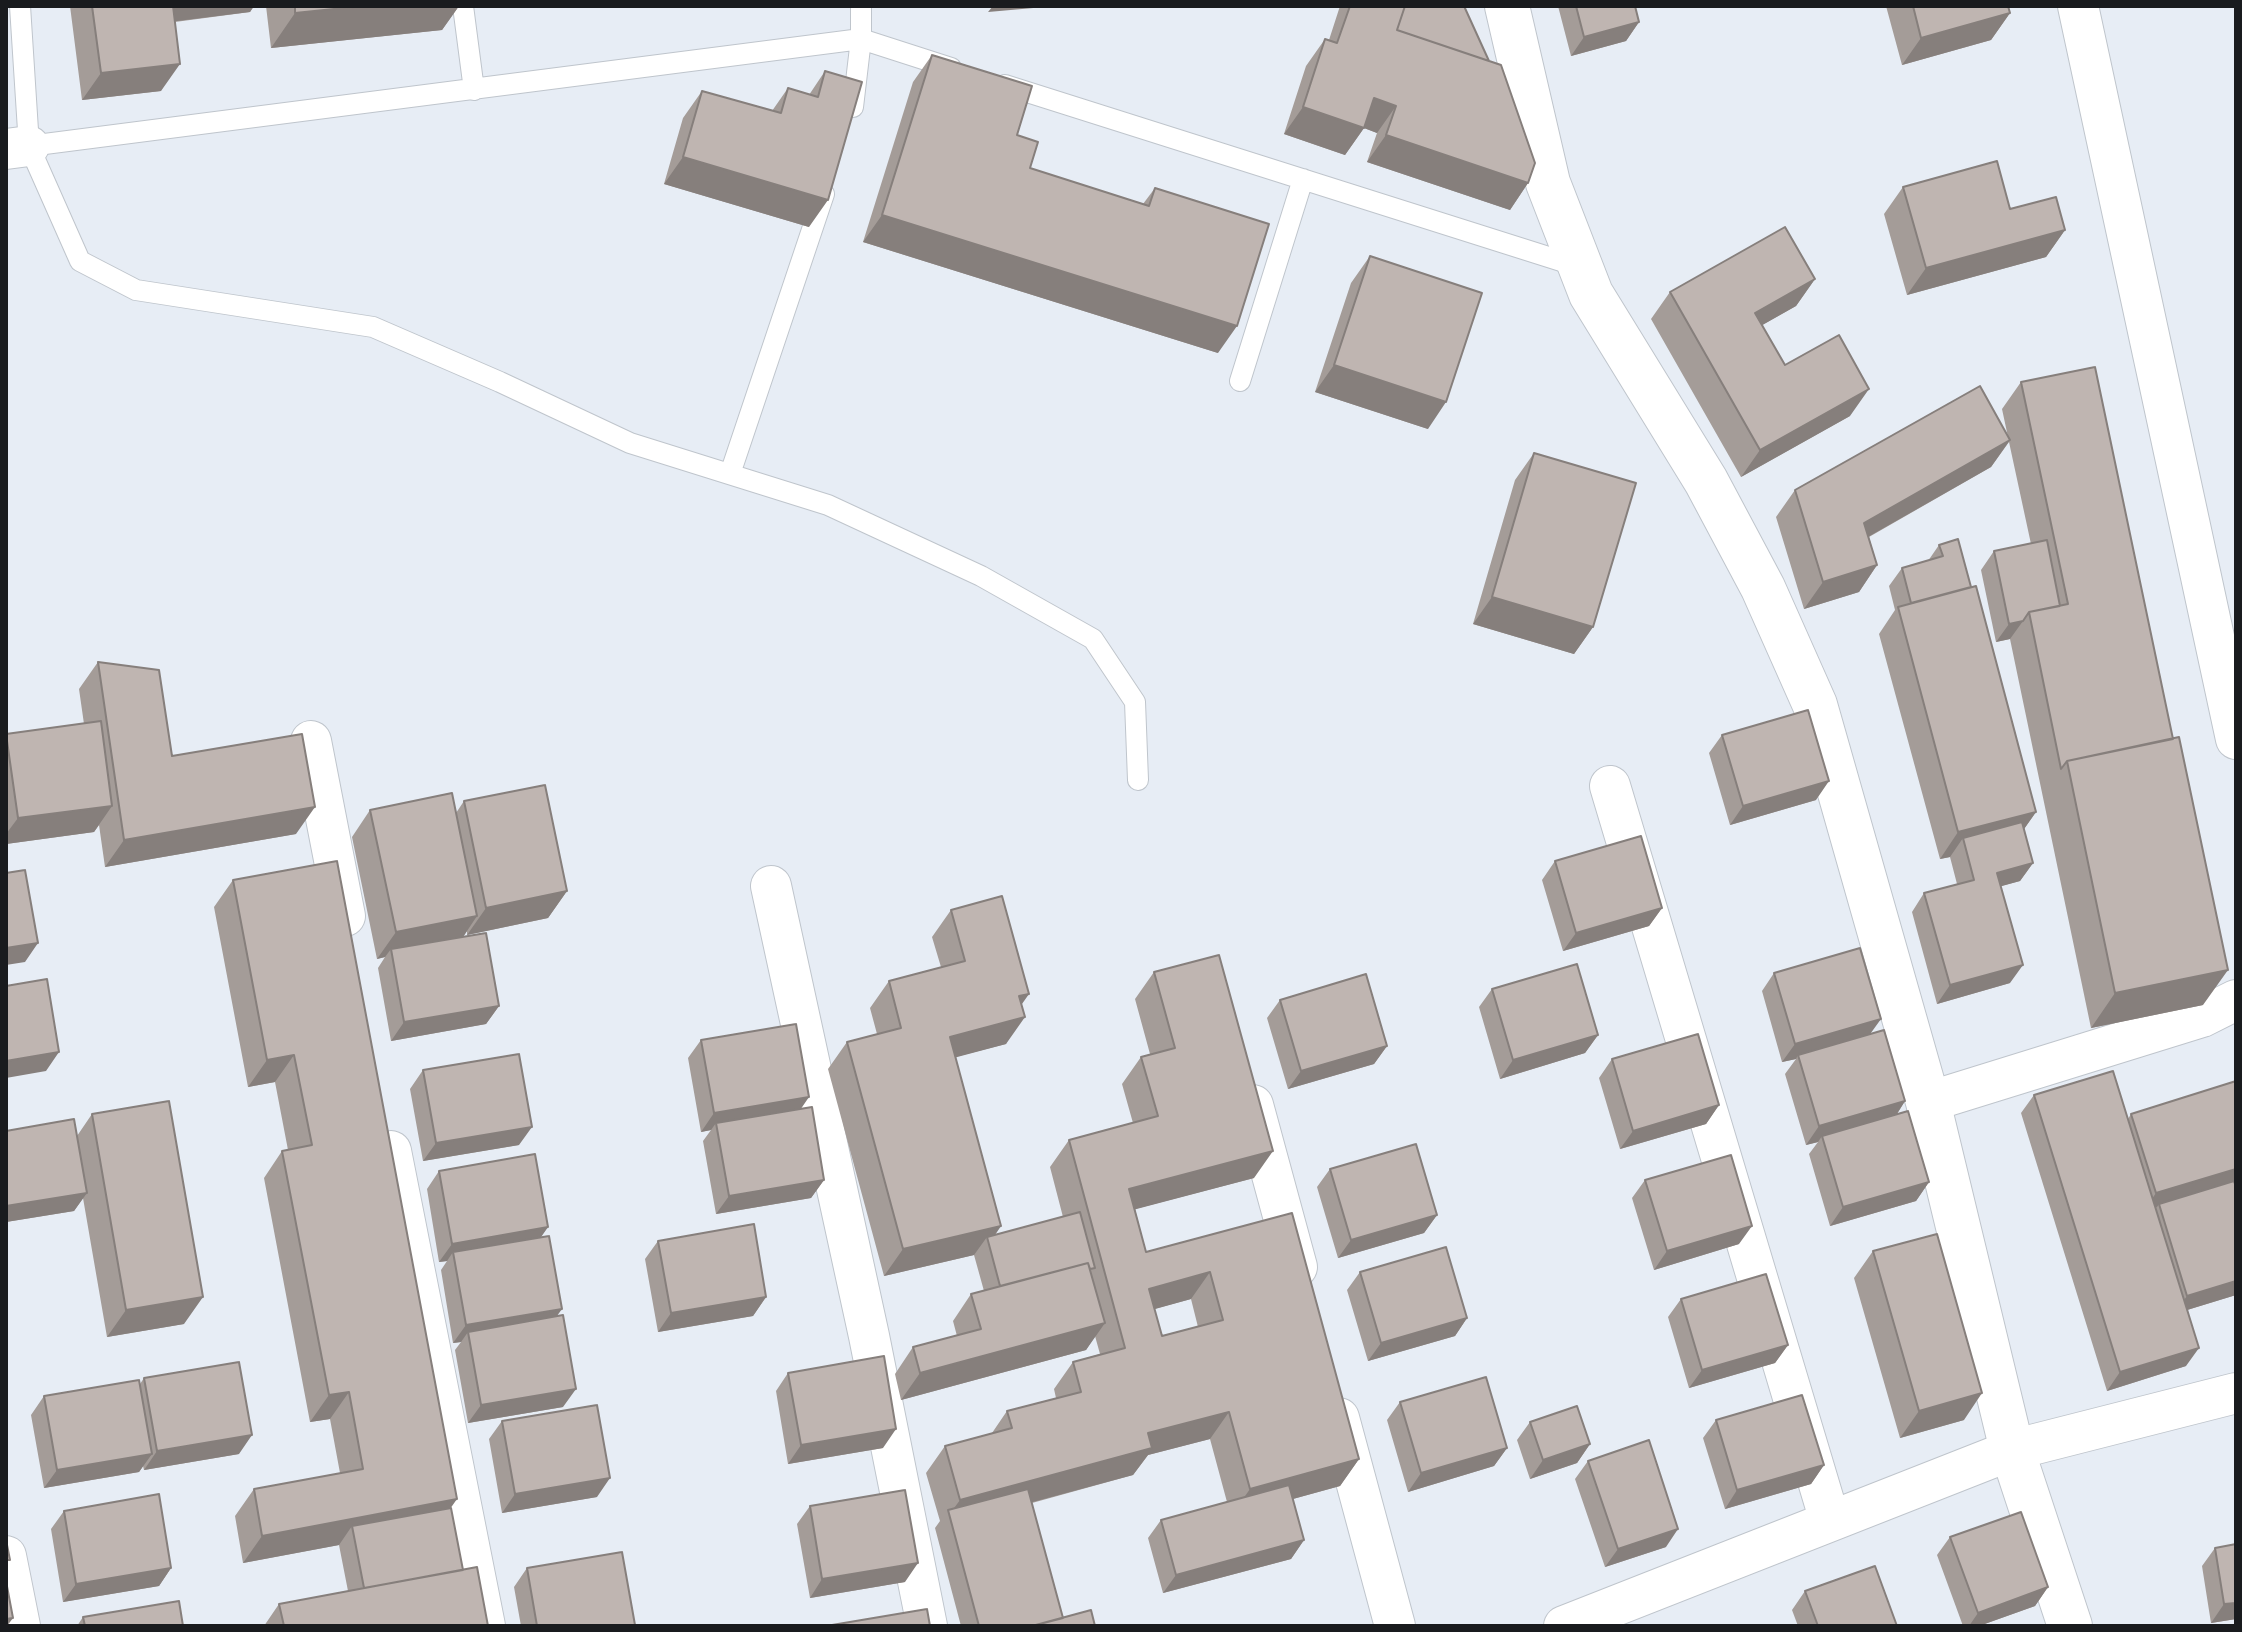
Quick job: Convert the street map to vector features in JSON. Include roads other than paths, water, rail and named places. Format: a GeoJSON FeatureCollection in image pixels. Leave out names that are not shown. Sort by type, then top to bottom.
{"type":"FeatureCollection","features":[{"type":"Feature","properties":{"kind":"street"},"geometry":{"type":"LineString","coordinates":[[1507,6],[1548,183],[1591,294],[1706,481],[1763,588],[1815,705],[1928,1102],[2012,1450],[2070,1626]]}},
{"type":"Feature","properties":{"kind":"street"},"geometry":{"type":"LineString","coordinates":[[2078,6],[2236,739]]}},
{"type":"Feature","properties":{"kind":"street"},"geometry":{"type":"LineString","coordinates":[[311,741],[353,959]]}},
{"type":"Feature","properties":{"kind":"street"},"geometry":{"type":"LineString","coordinates":[[1610,786],[1830,1521]]}},
{"type":"Feature","properties":{"kind":"street"},"geometry":{"type":"LineString","coordinates":[[771,886],[869,1336],[927,1626]]}},
{"type":"Feature","properties":{"kind":"street"},"geometry":{"type":"LineString","coordinates":[[1928,1102],[2202,1017],[2236,1000]]}},
{"type":"Feature","properties":{"kind":"street"},"geometry":{"type":"LineString","coordinates":[[1242,1064],[1308,1307]]}},
{"type":"Feature","properties":{"kind":"street"},"geometry":{"type":"LineString","coordinates":[[384,1114],[485,1626]]}},
{"type":"Feature","properties":{"kind":"street"},"geometry":{"type":"LineString","coordinates":[[1329,1383],[1395,1626]]}},
{"type":"Feature","properties":{"kind":"street"},"geometry":{"type":"LineString","coordinates":[[1564,1626],[2012,1450],[2236,1393]]}},
{"type":"Feature","properties":{"kind":"street"},"geometry":{"type":"LineString","coordinates":[[6,1556],[20,1626]]}},
{"type":"Feature","properties":{"kind":"lane"},"geometry":{"type":"LineString","coordinates":[[20,6],[18,147],[80,261],[136,290],[373,327],[630,443],[828,505],[981,576],[1093,639],[1135,702],[1138,780]]}},
{"type":"Feature","properties":{"kind":"lane"},"geometry":{"type":"LineString","coordinates":[[463,6],[474,90]]}},
{"type":"Feature","properties":{"kind":"lane"},"geometry":{"type":"LineString","coordinates":[[848,125],[853,110],[861,39],[861,6]]}},
{"type":"Feature","properties":{"kind":"lane"},"geometry":{"type":"LineString","coordinates":[[18,147],[861,39],[1580,267]]}},
{"type":"Feature","properties":{"kind":"lane"},"geometry":{"type":"LineString","coordinates":[[730,474],[832,170]]}},
{"type":"Feature","properties":{"kind":"lane"},"geometry":{"type":"LineString","coordinates":[[1240,381],[1303,179]]}}]}
